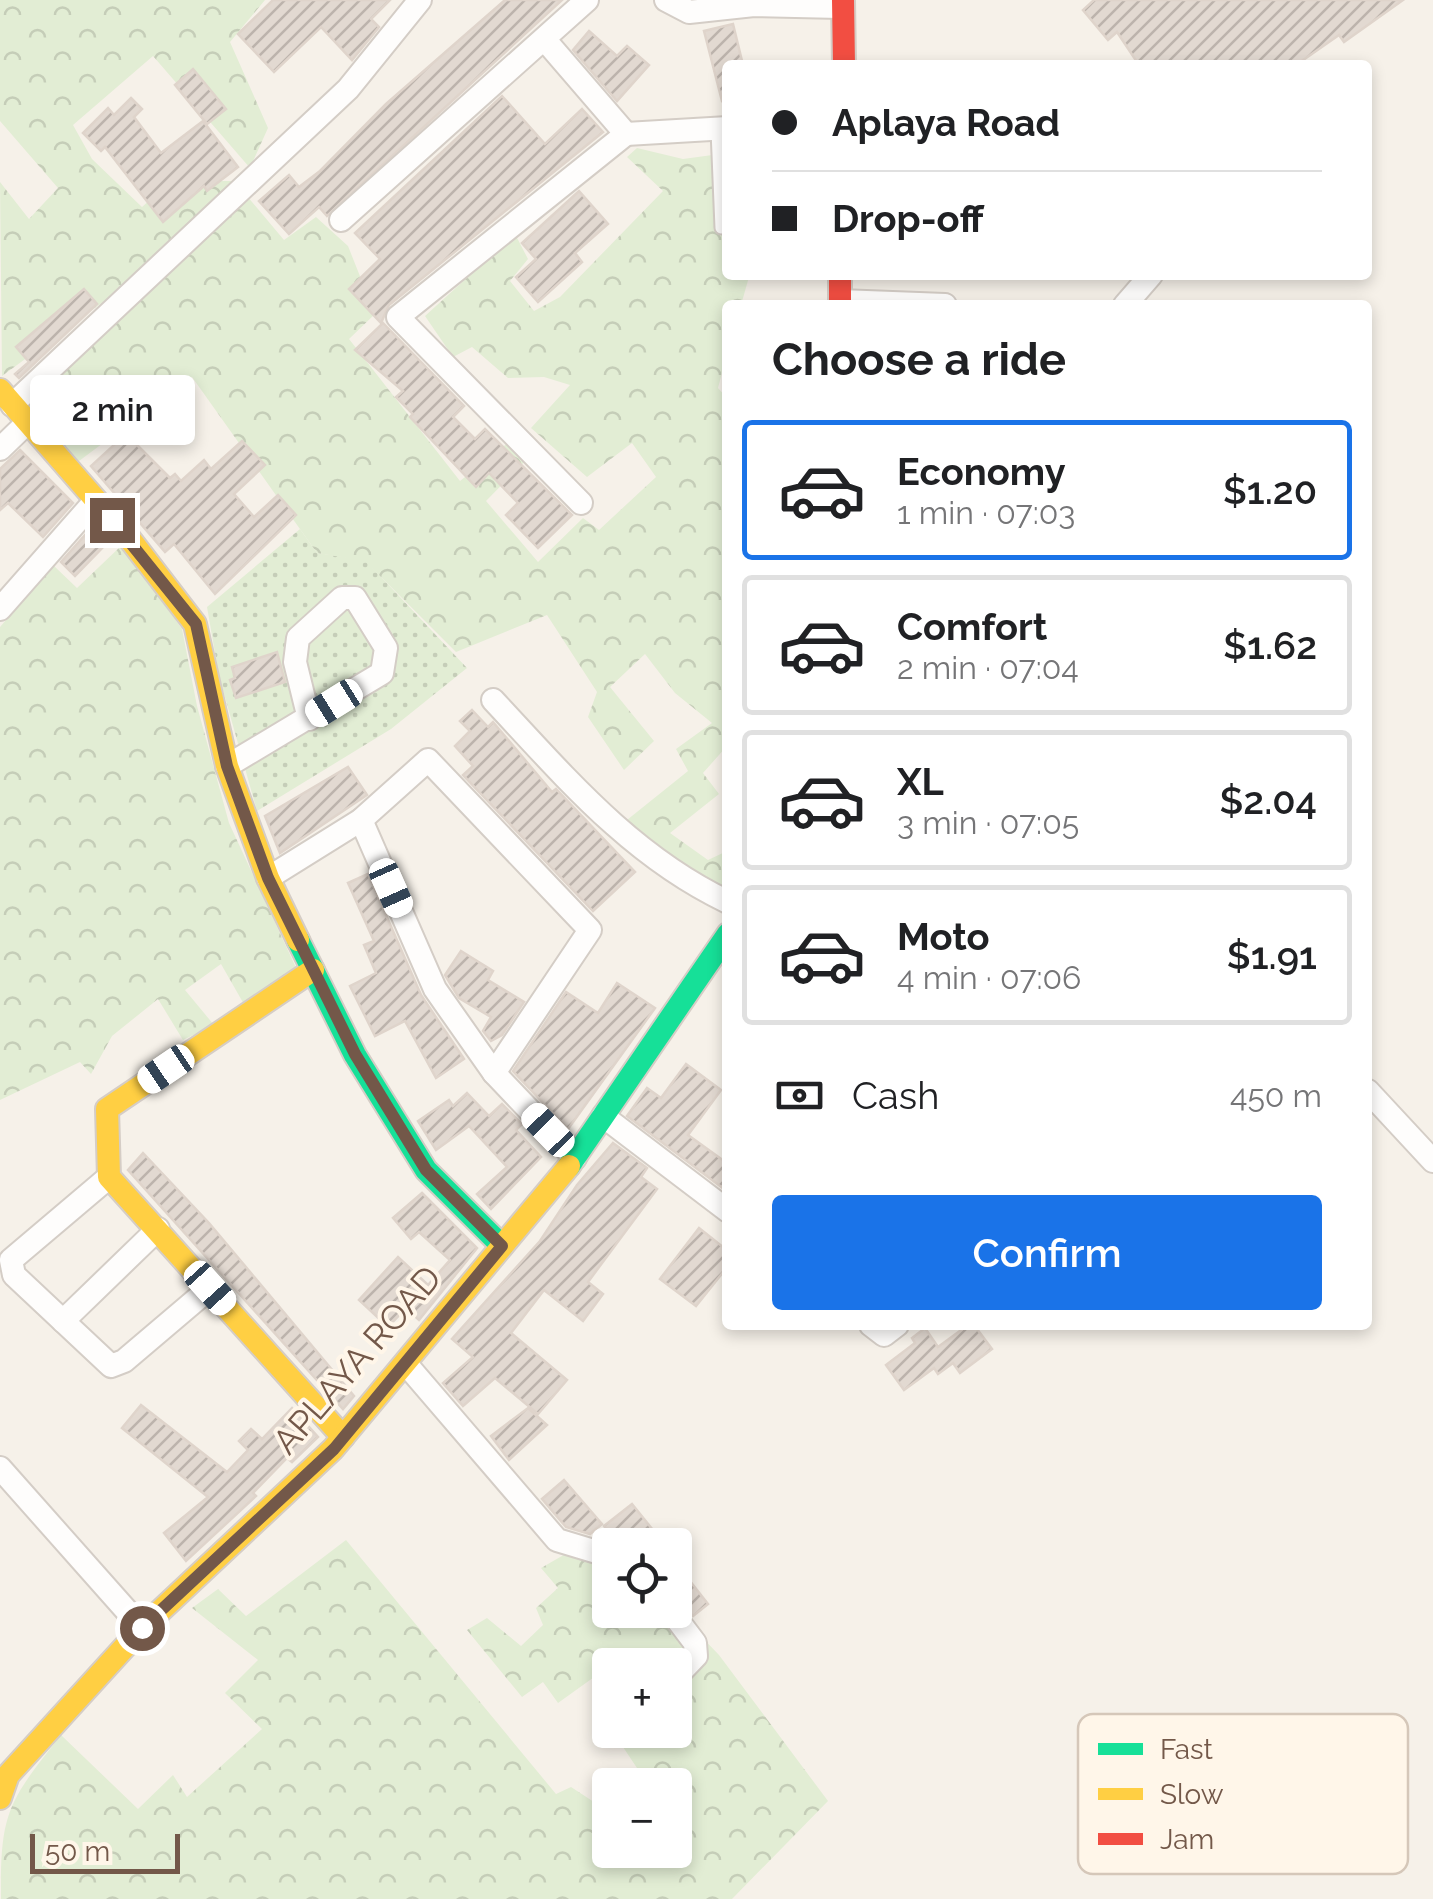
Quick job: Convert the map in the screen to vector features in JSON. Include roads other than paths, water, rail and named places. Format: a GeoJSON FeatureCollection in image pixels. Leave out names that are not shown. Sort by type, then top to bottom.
{"type":"FeatureCollection","features":[{"type":"Feature","properties":{"kind":"street"},"geometry":{"type":"LineString","coordinates":[[0,449],[14,405],[348,89],[420,0]]}},
{"type":"Feature","properties":{"kind":"street"},"geometry":{"type":"LineString","coordinates":[[341,220],[587,0]]}},
{"type":"Feature","properties":{"kind":"street"},"geometry":{"type":"LineString","coordinates":[[666,0],[689,12],[754,5],[842,4],[844,60]]}},
{"type":"Feature","properties":{"kind":"street"},"geometry":{"type":"LineString","coordinates":[[545,40],[626,134]]}},
{"type":"Feature","properties":{"kind":"street"},"geometry":{"type":"LineString","coordinates":[[581,502],[398,316],[626,134],[722,129]]}},
{"type":"Feature","properties":{"kind":"street"},"geometry":{"type":"LineString","coordinates":[[1128,300],[1146,280]]}},
{"type":"Feature","properties":{"kind":"street"},"geometry":{"type":"LineString","coordinates":[[14,405],[129,538],[196,624],[227,766],[268,878],[313,970],[355,1054],[426,1170],[502,1246]]}},
{"type":"Feature","properties":{"kind":"street"},"geometry":{"type":"LineString","coordinates":[[0,609],[95,501]]}},
{"type":"Feature","properties":{"kind":"street"},"geometry":{"type":"LineString","coordinates":[[227,766],[309,718],[382,673],[386,648],[356,598],[342,598],[298,638],[296,662],[309,718]]}},
{"type":"Feature","properties":{"kind":"street"},"geometry":{"type":"LineString","coordinates":[[493,700],[605,820],[688,884],[722,899]]}},
{"type":"Feature","properties":{"kind":"street"},"geometry":{"type":"LineString","coordinates":[[268,878],[361,820],[428,760],[590,930],[494,1074]]}},
{"type":"Feature","properties":{"kind":"street"},"geometry":{"type":"LineString","coordinates":[[361,820],[435,989],[494,1074],[575,1158]]}},
{"type":"Feature","properties":{"kind":"street","name":"APLAYA ROAD"},"geometry":{"type":"LineString","coordinates":[[0,1798],[8,1775],[142,1628],[343,1437],[406,1364],[575,1158],[722,943]]}},
{"type":"Feature","properties":{"kind":"street"},"geometry":{"type":"LineString","coordinates":[[313,970],[107,1109],[108,1177],[343,1437]]}},
{"type":"Feature","properties":{"kind":"street"},"geometry":{"type":"LineString","coordinates":[[1372,1096],[1433,1161]]}},
{"type":"Feature","properties":{"kind":"street"},"geometry":{"type":"LineString","coordinates":[[603,1116],[722,1206]]}},
{"type":"Feature","properties":{"kind":"street"},"geometry":{"type":"LineString","coordinates":[[108,1177],[12,1260],[14,1276],[111,1366],[124,1361],[210,1288]]}},
{"type":"Feature","properties":{"kind":"street"},"geometry":{"type":"LineString","coordinates":[[63,1322],[158,1229]]}},
{"type":"Feature","properties":{"kind":"street"},"geometry":{"type":"LineString","coordinates":[[406,1364],[557,1540],[592,1551]]}},
{"type":"Feature","properties":{"kind":"street"},"geometry":{"type":"LineString","coordinates":[[0,1468],[142,1628]]}},
{"type":"Feature","properties":{"kind":"street"},"geometry":{"type":"LineString","coordinates":[[684,1628],[695,1643],[696,1656],[692,1660]]}},
{"type":"Feature","properties":{"kind":"lane"},"geometry":{"type":"LineString","coordinates":[[720,228],[722,129]]}}]}
